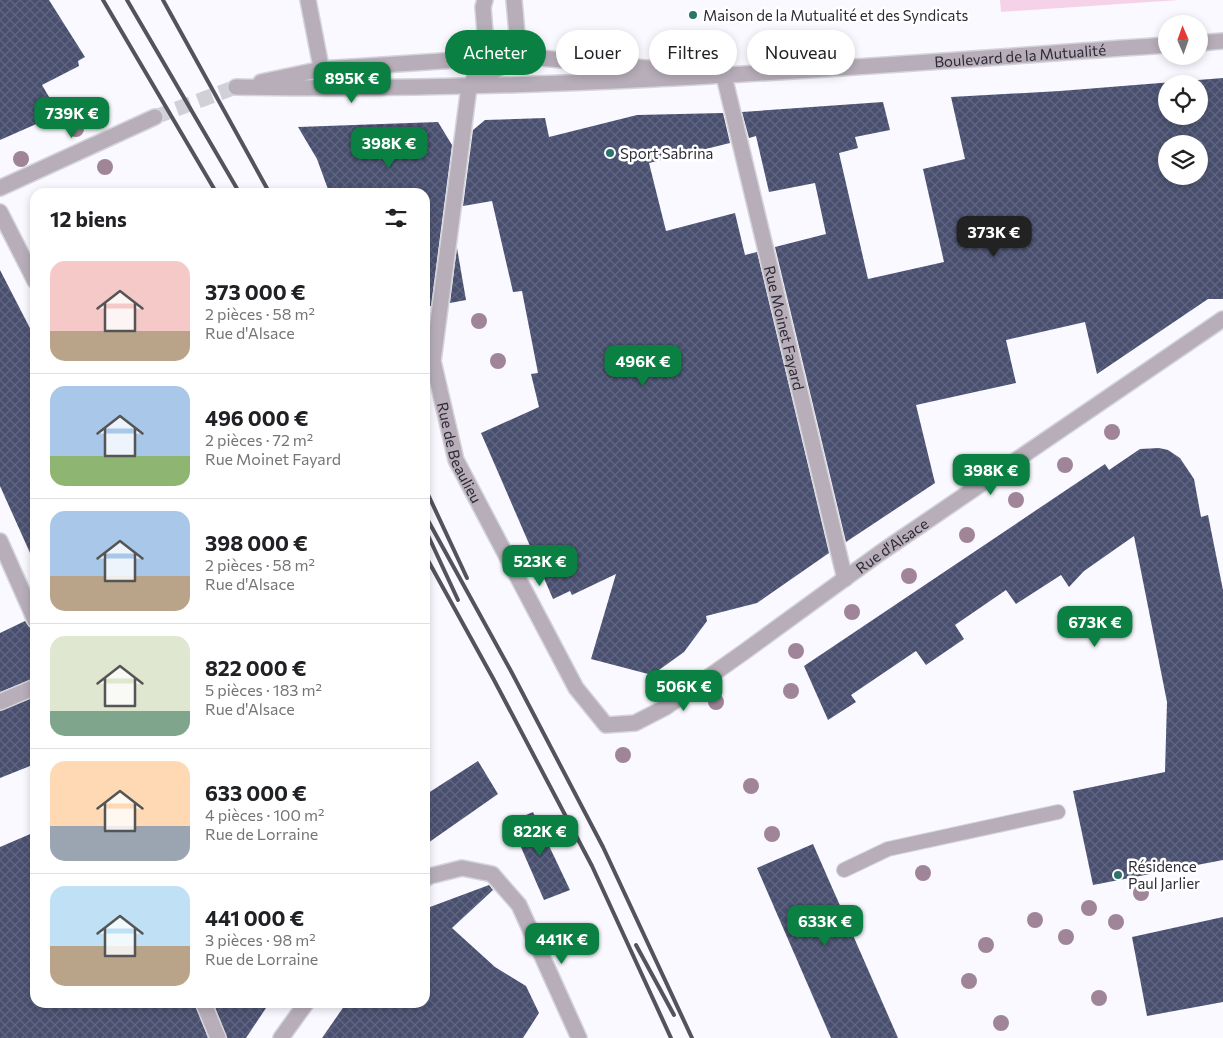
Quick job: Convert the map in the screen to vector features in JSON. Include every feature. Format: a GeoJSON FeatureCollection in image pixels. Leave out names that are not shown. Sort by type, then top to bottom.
{"type":"FeatureCollection","features":[{"type":"Feature","properties":{"kind":"street"},"geometry":{"type":"LineString","coordinates":[[308,0],[322,69],[324,89]]}},
{"type":"Feature","properties":{"kind":"street"},"geometry":{"type":"LineString","coordinates":[[484,0],[485,30]]}},
{"type":"Feature","properties":{"kind":"street"},"geometry":{"type":"LineString","coordinates":[[514,0],[517,30]]}},
{"type":"Feature","properties":{"kind":"street"},"geometry":{"type":"LineString","coordinates":[[1208,42],[1223,41]]}},
{"type":"Feature","properties":{"kind":"street","name":"Boulevard de la Mutualité"},"geometry":{"type":"LineString","coordinates":[[445,61],[322,69],[236,87],[324,89],[469,87],[724,76],[1158,46]]}},
{"type":"Feature","properties":{"kind":"street","name":"Boulevard de la Mutualité"},"geometry":{"type":"LineString","coordinates":[[546,58],[724,76]]}},
{"type":"Feature","properties":{"kind":"street"},"geometry":{"type":"LineString","coordinates":[[469,87],[476,75]]}},
{"type":"Feature","properties":{"kind":"street"},"geometry":{"type":"LineString","coordinates":[[469,87],[488,75]]}},
{"type":"Feature","properties":{"kind":"street","name":"Rue Moinet Fayard"},"geometry":{"type":"LineString","coordinates":[[724,76],[845,579]]}},
{"type":"Feature","properties":{"kind":"street","name":"Rue de Beaulieu"},"geometry":{"type":"LineString","coordinates":[[469,87],[433,361],[456,460],[576,688],[606,725]]}},
{"type":"Feature","properties":{"kind":"street"},"geometry":{"type":"LineString","coordinates":[[0,188],[156,117]]}},
{"type":"Feature","properties":{"kind":"street"},"geometry":{"type":"LineString","coordinates":[[0,212],[30,271]]}},
{"type":"Feature","properties":{"kind":"street","name":"Rue d'Alsace"},"geometry":{"type":"LineString","coordinates":[[606,725],[635,723],[666,706],[880,553],[1223,319]]}},
{"type":"Feature","properties":{"kind":"street"},"geometry":{"type":"LineString","coordinates":[[0,541],[30,609]]}},
{"type":"Feature","properties":{"kind":"street"},"geometry":{"type":"LineString","coordinates":[[0,702],[30,689]]}},
{"type":"Feature","properties":{"kind":"street"},"geometry":{"type":"LineString","coordinates":[[430,876],[462,868],[492,874],[519,905],[578,1038]]}},
{"type":"Feature","properties":{"kind":"street"},"geometry":{"type":"LineString","coordinates":[[206,1008],[218,1038]]}},
{"type":"Feature","properties":{"kind":"street"},"geometry":{"type":"LineString","coordinates":[[281,1038],[303,1008]]}},
{"type":"Feature","properties":{"kind":"lane"},"geometry":{"type":"LineString","coordinates":[[844,870],[888,849],[1058,812]]}},
{"type":"Feature","properties":{"kind":"shaded area"},"geometry":{"type":"Polygon","coordinates":[[[1000,0],[1179,0],[1001,12],[1000,0]]]}},
{"type":"Feature","properties":{"kind":"building"},"geometry":{"type":"Polygon","coordinates":[[[0,0],[49,0],[85,57],[78,61],[79,66],[42,85],[59,114],[0,140],[0,0]]]}},
{"type":"Feature","properties":{"kind":"building"},"geometry":{"type":"Polygon","coordinates":[[[1223,78],[1223,299],[1208,299],[1097,374],[1085,322],[1006,340],[1016,383],[916,405],[935,483],[846,542],[775,247],[826,234],[815,183],[769,192],[756,136],[749,138],[742,112],[883,102],[890,130],[855,137],[858,148],[839,153],[868,279],[944,262],[923,169],[965,159],[951,97],[1158,83],[1158,125],[1208,125],[1208,79],[1223,78]]]}},
{"type":"Feature","properties":{"kind":"building"},"geometry":{"type":"Polygon","coordinates":[[[723,113],[730,143],[649,163],[666,231],[735,213],[745,255],[757,252],[829,553],[757,603],[706,616],[707,621],[684,652],[652,675],[591,659],[616,574],[572,595],[570,591],[553,599],[481,433],[539,407],[531,374],[538,373],[522,291],[513,292],[492,201],[463,206],[473,130],[485,120],[545,118],[549,137],[637,115],[723,113]]]}},
{"type":"Feature","properties":{"kind":"building"},"geometry":{"type":"Polygon","coordinates":[[[438,122],[452,145],[431,306],[430,188],[328,188],[317,159],[298,127],[438,122]]]}},
{"type":"Feature","properties":{"kind":"building"},"geometry":{"type":"Polygon","coordinates":[[[457,248],[466,300],[450,303],[457,248]]]}},
{"type":"Feature","properties":{"kind":"building"},"geometry":{"type":"Polygon","coordinates":[[[0,270],[30,328],[30,553],[0,486],[0,270]]]}},
{"type":"Feature","properties":{"kind":"building"},"geometry":{"type":"Polygon","coordinates":[[[1159,448],[1168,450],[1180,458],[1194,479],[1201,517],[1208,515],[1223,590],[1223,860],[1093,885],[1073,791],[1165,772],[1167,702],[1134,536],[1084,571],[1069,587],[1061,575],[1016,604],[1006,590],[955,625],[964,639],[926,665],[916,651],[851,695],[856,702],[828,720],[804,666],[1105,464],[1109,470],[1140,449],[1159,448]]]}},
{"type":"Feature","properties":{"kind":"building"},"geometry":{"type":"Polygon","coordinates":[[[25,621],[30,627],[30,680],[0,692],[0,633],[25,621]]]}},
{"type":"Feature","properties":{"kind":"building"},"geometry":{"type":"Polygon","coordinates":[[[30,699],[30,766],[0,778],[0,711],[30,699]]]}},
{"type":"Feature","properties":{"kind":"building"},"geometry":{"type":"Polygon","coordinates":[[[478,761],[498,794],[430,842],[430,792],[478,761]]]}},
{"type":"Feature","properties":{"kind":"building"},"geometry":{"type":"Polygon","coordinates":[[[533,812],[570,890],[544,900],[510,822],[533,812]]]}},
{"type":"Feature","properties":{"kind":"building"},"geometry":{"type":"Polygon","coordinates":[[[30,834],[30,1008],[196,1008],[208,1038],[0,1038],[0,847],[30,834]]]}},
{"type":"Feature","properties":{"kind":"building"},"geometry":{"type":"Polygon","coordinates":[[[813,844],[898,1038],[831,1038],[757,868],[813,844]]]}},
{"type":"Feature","properties":{"kind":"building"},"geometry":{"type":"Polygon","coordinates":[[[489,885],[493,890],[452,928],[495,967],[526,986],[539,1013],[523,1038],[322,1038],[343,1008],[430,1008],[430,907],[489,885]]]}},
{"type":"Feature","properties":{"kind":"building"},"geometry":{"type":"Polygon","coordinates":[[[1223,917],[1223,1002],[1147,1016],[1132,937],[1223,917]]]}},
{"type":"Feature","properties":{"kind":"building"},"geometry":{"type":"Polygon","coordinates":[[[215,1008],[266,1008],[246,1038],[227,1038],[215,1008]]]}},
{"type":"Feature","properties":{"kind":"tunnel"},"geometry":{"type":"LineString","coordinates":[[155,117],[236,87]]}},
{"type":"Feature","properties":{"kind":"railway"},"geometry":{"type":"LineString","coordinates":[[103,0],[214,188]]}},
{"type":"Feature","properties":{"kind":"railway"},"geometry":{"type":"LineString","coordinates":[[127,0],[237,188]]}},
{"type":"Feature","properties":{"kind":"railway"},"geometry":{"type":"LineString","coordinates":[[163,0],[267,188]]}},
{"type":"Feature","properties":{"kind":"railway"},"geometry":{"type":"LineString","coordinates":[[430,499],[467,578]]}},
{"type":"Feature","properties":{"kind":"railway"},"geometry":{"type":"LineString","coordinates":[[430,524],[512,673],[603,847],[692,1038]]}},
{"type":"Feature","properties":{"kind":"railway"},"geometry":{"type":"LineString","coordinates":[[430,540],[458,600]]}},
{"type":"Feature","properties":{"kind":"railway"},"geometry":{"type":"LineString","coordinates":[[430,564],[494,680],[592,866],[671,1038]]}},
{"type":"Feature","properties":{"kind":"railway"},"geometry":{"type":"LineString","coordinates":[[636,945],[674,1015]]}},
{"type":"Feature","properties":{"kind":"place","name":"Maison de la Mutualité et des Syndicats"},"geometry":{"type":"Point","coordinates":[693,15]}},
{"type":"Feature","properties":{"kind":"place","name":"Sport Sabrina"},"geometry":{"type":"Point","coordinates":[610,153]}},
{"type":"Feature","properties":{"kind":"place","name":"Résidence Paul Jarlier"},"geometry":{"type":"Point","coordinates":[1118,875]}}]}
